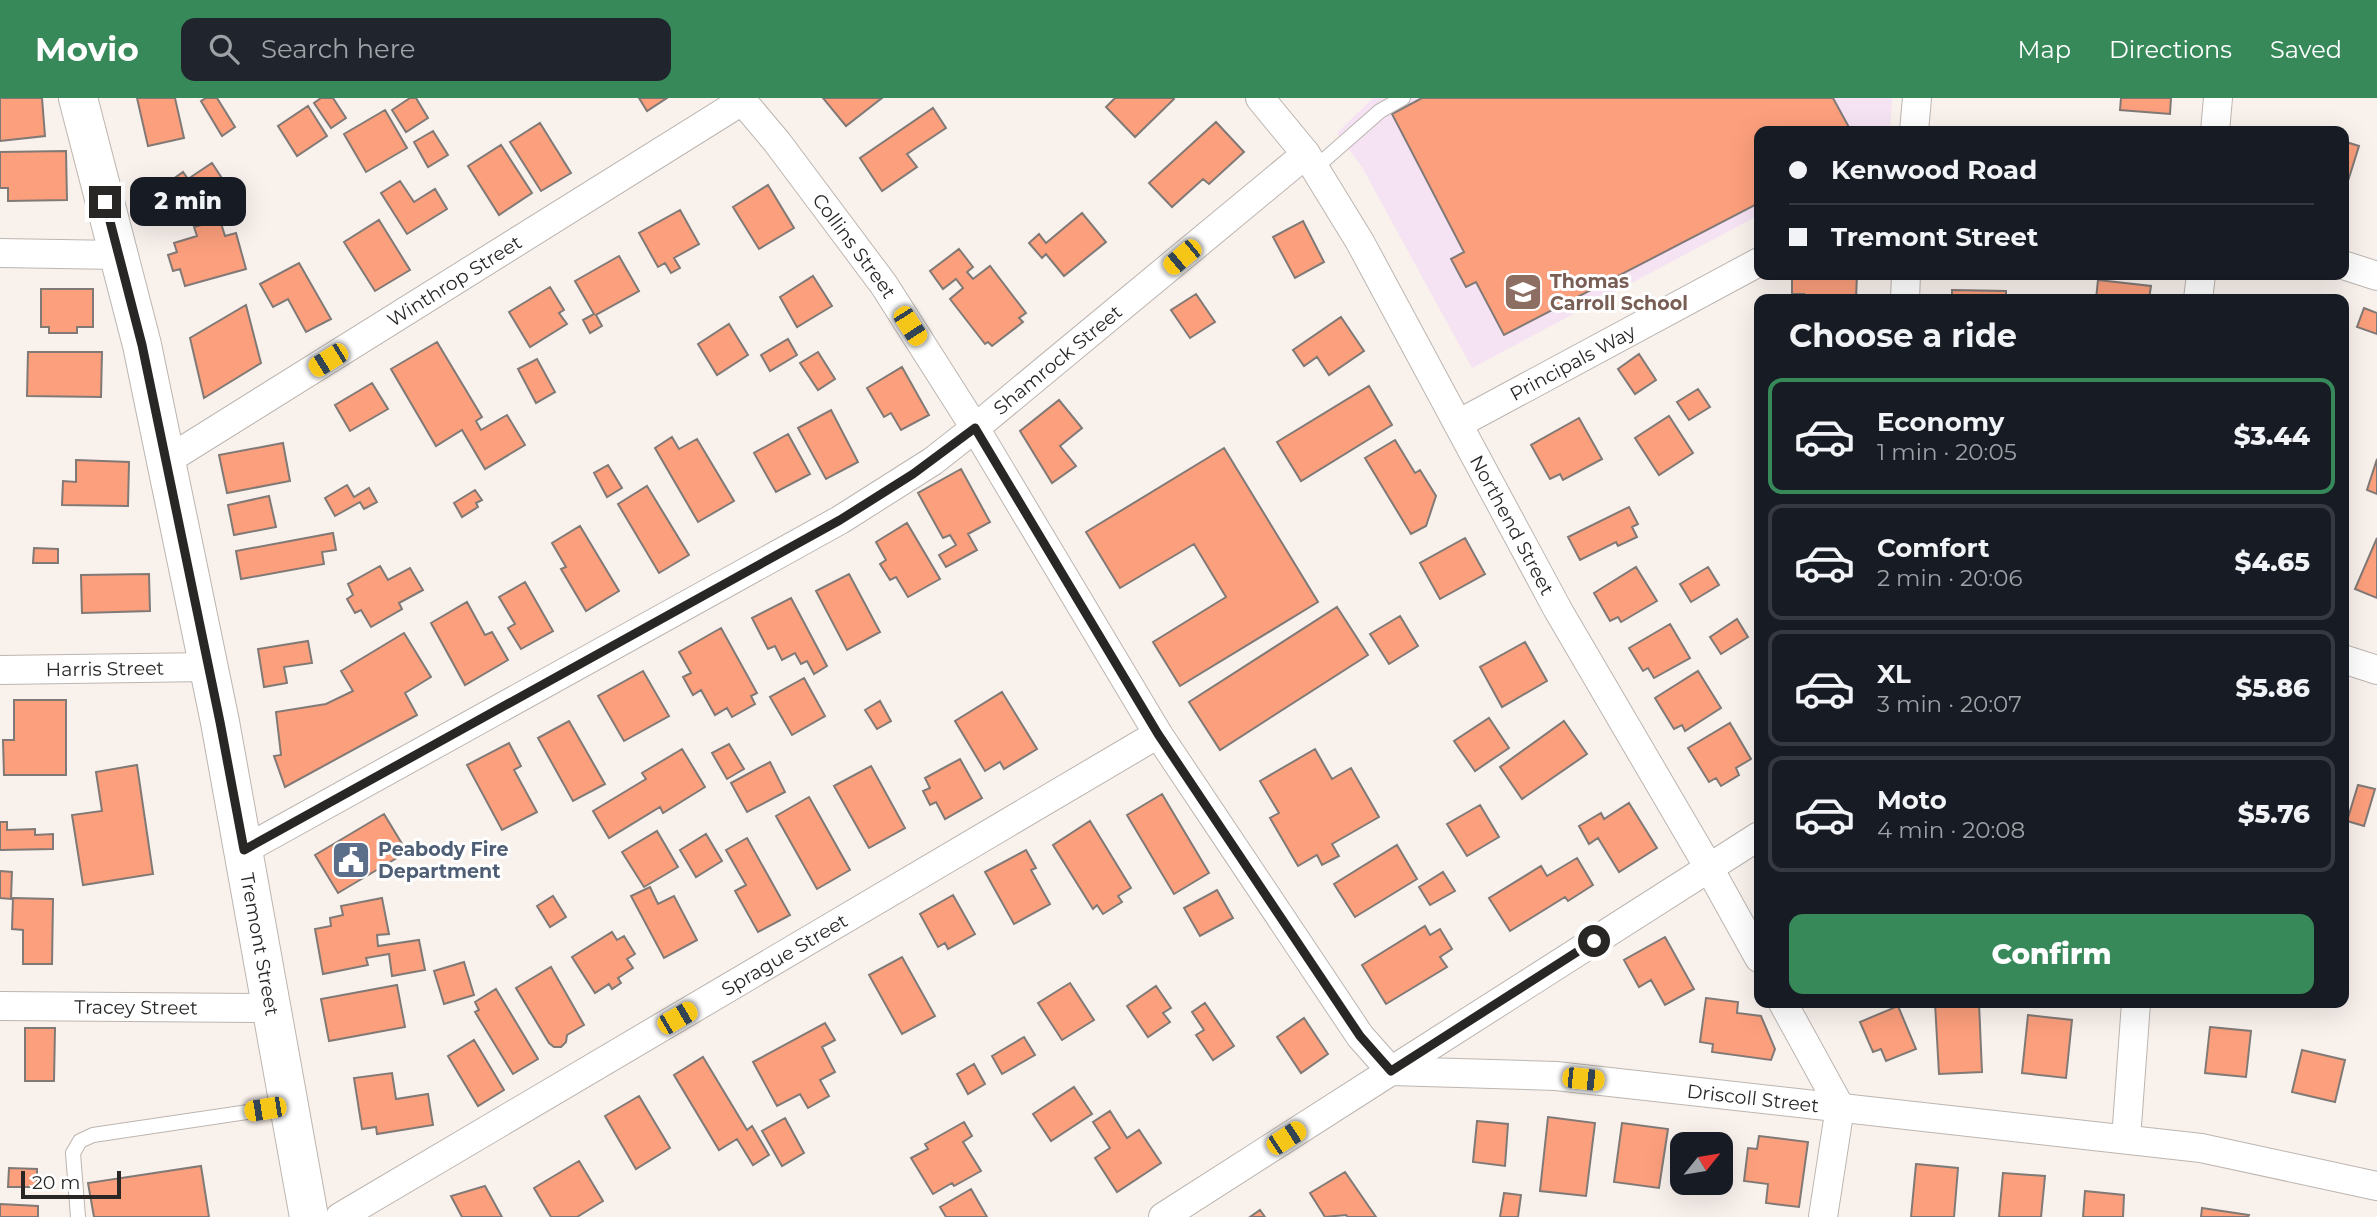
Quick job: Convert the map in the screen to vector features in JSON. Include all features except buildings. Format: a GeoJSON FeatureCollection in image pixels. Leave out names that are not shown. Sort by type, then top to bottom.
{"type":"FeatureCollection","features":[{"type":"Feature","properties":{"kind":"street","name":"Tremont Street"},"geometry":{"type":"LineString","coordinates":[[78,98],[142,345],[209,667],[309,1217]]}},
{"type":"Feature","properties":{"kind":"street","name":"Northend Street"},"geometry":{"type":"LineString","coordinates":[[1259,98],[1310,161],[1360,242],[1558,610],[1754,949]]}},
{"type":"Feature","properties":{"kind":"street"},"geometry":{"type":"LineString","coordinates":[[1914,126],[1917,98]]}},
{"type":"Feature","properties":{"kind":"street"},"geometry":{"type":"LineString","coordinates":[[2215,126],[2218,98]]}},
{"type":"Feature","properties":{"kind":"street","name":"Collins Street"},"geometry":{"type":"LineString","coordinates":[[741,99],[884,285],[975,428],[1158,734],[1360,1036],[1391,1071]]}},
{"type":"Feature","properties":{"kind":"street","name":"Winthrop Street"},"geometry":{"type":"LineString","coordinates":[[166,461],[741,99]]}},
{"type":"Feature","properties":{"kind":"street","name":"Shamrock Street"},"geometry":{"type":"LineString","coordinates":[[244,850],[840,520],[913,474],[975,428],[1310,161]]}},
{"type":"Feature","properties":{"kind":"street"},"geometry":{"type":"LineString","coordinates":[[0,253],[118,255]]}},
{"type":"Feature","properties":{"kind":"street","name":"Principals Way"},"geometry":{"type":"LineString","coordinates":[[1458,424],[1754,264]]}},
{"type":"Feature","properties":{"kind":"street"},"geometry":{"type":"LineString","coordinates":[[2349,267],[2377,276]]}},
{"type":"Feature","properties":{"kind":"street"},"geometry":{"type":"LineString","coordinates":[[2349,661],[2377,670]]}},
{"type":"Feature","properties":{"kind":"street","name":"Harris Street"},"geometry":{"type":"LineString","coordinates":[[0,670],[209,667]]}},
{"type":"Feature","properties":{"kind":"street","name":"Sprague Street"},"geometry":{"type":"LineString","coordinates":[[340,1217],[1158,734]]}},
{"type":"Feature","properties":{"kind":"street"},"geometry":{"type":"LineString","coordinates":[[1163,1217],[1754,839]]}},
{"type":"Feature","properties":{"kind":"street","name":"Tracey Street"},"geometry":{"type":"LineString","coordinates":[[0,1006],[272,1008]]}},
{"type":"Feature","properties":{"kind":"street"},"geometry":{"type":"LineString","coordinates":[[1786,1008],[1840,1107],[1823,1217]]}},
{"type":"Feature","properties":{"kind":"street"},"geometry":{"type":"LineString","coordinates":[[2126,1139],[2136,1008]]}},
{"type":"Feature","properties":{"kind":"street","name":"Driscoll Street"},"geometry":{"type":"LineString","coordinates":[[1391,1071],[1556,1076],[2126,1139],[2201,1148],[2377,1186]]}},
{"type":"Feature","properties":{"kind":"lane"},"geometry":{"type":"LineString","coordinates":[[1310,161],[1402,98]]}},
{"type":"Feature","properties":{"kind":"lane"},"geometry":{"type":"LineString","coordinates":[[78,1217],[73,1153],[80,1141],[93,1135],[289,1106]]}},
{"type":"Feature","properties":{"kind":"shaded area","name":"Thomas Carroll School"},"geometry":{"type":"Polygon","coordinates":[[[1373,98],[1892,98],[1890,126],[1754,126],[1754,218],[1472,368],[1362,167],[1337,133],[1373,98]]]}},
{"type":"Feature","properties":{"kind":"place","name":"Thomas Carroll School"},"geometry":{"type":"Point","coordinates":[1523,292]}},
{"type":"Feature","properties":{"kind":"place","name":"Peabody Fire Department"},"geometry":{"type":"Point","coordinates":[351,860]}},
{"type":"Feature","properties":{"kind":"route"},"geometry":{"type":"LineString","coordinates":[[105,202],[142,345],[244,850],[840,520],[933,461],[975,428],[1158,734],[1360,1036],[1391,1071],[1594,941]]}}]}
